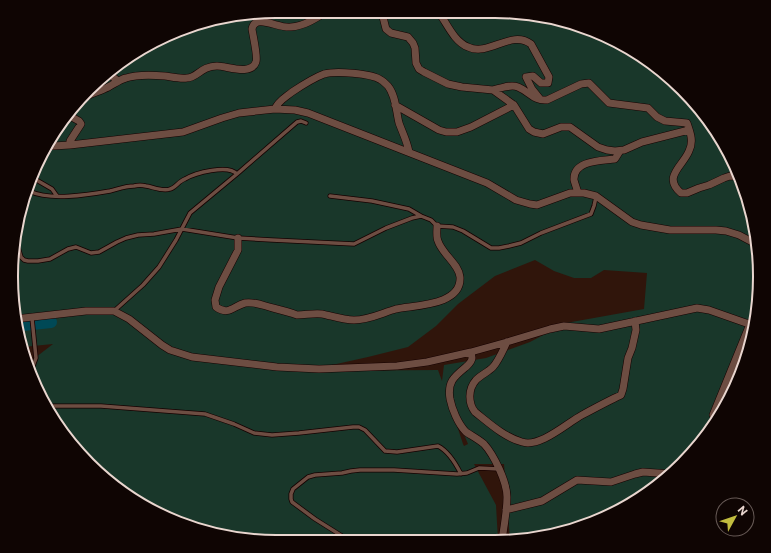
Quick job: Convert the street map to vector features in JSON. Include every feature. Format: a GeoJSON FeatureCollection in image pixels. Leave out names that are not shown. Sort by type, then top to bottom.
{"type":"FeatureCollection","features":[{"type":"Feature","properties":{"kind":"street"},"geometry":{"type":"LineString","coordinates":[[96,92],[126,78],[165,76],[185,79],[190,78],[202,69],[209,66],[248,69],[253,67],[257,58],[252,29],[255,22],[263,21],[283,27],[292,27],[306,24],[317,18]]}},
{"type":"Feature","properties":{"kind":"street"},"geometry":{"type":"LineString","coordinates":[[383,18],[386,29],[391,34],[408,37],[413,43],[415,48],[416,63],[419,69],[448,84],[493,90],[509,86],[518,87],[541,101],[547,100],[581,84],[589,83],[609,102],[648,108],[665,121],[688,123],[692,137],[690,150],[673,176],[673,183],[676,189],[681,193],[687,193],[732,176]]}},
{"type":"Feature","properties":{"kind":"street"},"geometry":{"type":"LineString","coordinates":[[443,18],[454,35],[469,48],[484,49],[506,41],[518,39],[526,40],[531,44],[549,77],[548,83],[541,83],[533,76],[526,77],[532,89],[541,101]]}},
{"type":"Feature","properties":{"kind":"street"},"geometry":{"type":"LineString","coordinates":[[275,109],[276,105],[302,86],[323,75],[334,72],[368,75],[381,79],[392,93],[400,124],[408,143],[409,152]]}},
{"type":"Feature","properties":{"kind":"street"},"geometry":{"type":"LineString","coordinates":[[112,77],[118,81]]}},
{"type":"Feature","properties":{"kind":"street"},"geometry":{"type":"LineString","coordinates":[[493,90],[514,105],[524,123],[534,132],[543,134],[561,127],[570,127],[598,146],[615,152],[624,150],[642,142],[689,130]]}},
{"type":"Feature","properties":{"kind":"street"},"geometry":{"type":"LineString","coordinates":[[396,105],[440,130],[446,132],[457,132],[514,105]]}},
{"type":"Feature","properties":{"kind":"street"},"geometry":{"type":"LineString","coordinates":[[54,146],[183,132],[239,113],[275,109],[295,110],[308,113],[487,183],[516,200],[537,205],[570,193],[596,196],[632,222],[641,225],[670,230],[726,231],[739,235],[751,241]]}},
{"type":"Feature","properties":{"kind":"street"},"geometry":{"type":"LineString","coordinates":[[70,145],[70,141],[81,124],[72,117]]}},
{"type":"Feature","properties":{"kind":"street"},"geometry":{"type":"LineString","coordinates":[[578,193],[574,180],[575,172],[580,166],[587,163],[615,159],[620,151]]}},
{"type":"Feature","properties":{"kind":"street"},"geometry":{"type":"LineString","coordinates":[[238,238],[238,250],[219,287],[215,300],[216,307],[220,310],[230,311],[245,303],[254,303],[297,314],[304,315],[315,313],[353,320],[362,320],[396,310],[436,303],[450,296],[459,286],[460,276],[457,269],[441,249],[437,240],[437,226]]}},
{"type":"Feature","properties":{"kind":"street"},"geometry":{"type":"LineString","coordinates":[[22,319],[86,311],[114,311],[129,319],[170,350],[192,357],[270,366],[319,369],[397,366],[427,362],[471,352],[564,326],[599,329],[697,308],[709,310],[749,323]]}},
{"type":"Feature","properties":{"kind":"street"},"geometry":{"type":"LineString","coordinates":[[507,342],[494,366],[476,381],[472,387],[470,401],[475,412],[501,432],[523,443],[531,443],[552,434],[581,416],[621,395],[628,358],[636,330],[635,321]]}},
{"type":"Feature","properties":{"kind":"street"},"geometry":{"type":"LineString","coordinates":[[714,412],[745,339]]}},
{"type":"Feature","properties":{"kind":"street"},"geometry":{"type":"LineString","coordinates":[[471,352],[472,359],[470,363],[454,377],[451,382],[450,399],[461,425],[466,431],[483,443],[495,460],[499,469],[506,488],[507,496],[503,534]]}},
{"type":"Feature","properties":{"kind":"street"},"geometry":{"type":"LineString","coordinates":[[506,510],[542,501],[577,480],[611,482],[643,472],[662,473]]}},
{"type":"Feature","properties":{"kind":"lane"},"geometry":{"type":"LineString","coordinates":[[114,311],[143,285],[159,267],[176,240],[190,213],[297,122],[301,121],[306,123]]}},
{"type":"Feature","properties":{"kind":"lane"},"geometry":{"type":"LineString","coordinates":[[32,192],[47,196],[93,194],[133,186],[146,186],[165,190],[171,189],[183,179],[199,173],[225,169],[234,171],[237,174]]}},
{"type":"Feature","properties":{"kind":"lane"},"geometry":{"type":"LineString","coordinates":[[37,180],[52,188],[57,196]]}},
{"type":"Feature","properties":{"kind":"lane"},"geometry":{"type":"LineString","coordinates":[[330,196],[372,201],[409,209],[431,220],[437,226],[463,231],[491,248],[521,243],[541,233],[591,214],[596,196]]}},
{"type":"Feature","properties":{"kind":"lane"},"geometry":{"type":"LineString","coordinates":[[19,252],[24,260],[38,261],[50,259],[68,249],[76,247],[91,253],[99,252],[126,238],[182,229],[238,238],[354,244],[386,228],[421,216]]}},
{"type":"Feature","properties":{"kind":"lane"},"geometry":{"type":"LineString","coordinates":[[32,318],[36,358],[34,364]]}},
{"type":"Feature","properties":{"kind":"lane"},"geometry":{"type":"LineString","coordinates":[[53,406],[101,406],[205,414],[234,424],[254,434],[272,435],[359,427],[365,430],[385,451],[397,452],[438,446],[443,448],[461,474]]}},
{"type":"Feature","properties":{"kind":"lane"},"geometry":{"type":"LineString","coordinates":[[340,535],[292,502],[291,494],[293,489],[308,478],[351,471],[394,470],[461,474],[479,468],[499,469]]}},
{"type":"Feature","properties":{"kind":"green space"},"geometry":{"type":"Polygon","coordinates":[[[276,18],[494,18],[528,20],[578,32],[609,45],[652,71],[689,106],[700,119],[718,147],[733,178],[744,210],[751,243],[753,276],[751,310],[744,343],[739,360],[726,391],[700,434],[665,471],[652,482],[624,500],[578,521],[528,533],[510,534],[504,464],[474,464],[496,505],[498,535],[276,535],[243,533],[193,521],[162,508],[119,482],[82,447],[71,434],[45,391],[32,360],[53,344],[28,346],[20,309],[18,276],[20,243],[27,210],[32,193],[45,162],[71,119],[106,82],[119,71],[147,53],[193,32],[243,20],[276,18]],[[535,260],[495,276],[458,304],[436,326],[408,347],[305,371],[438,370],[442,381],[444,365],[486,358],[530,342],[566,323],[644,309],[647,273],[604,270],[591,278],[574,278],[554,271],[535,260]],[[445,389],[463,444],[464,446],[468,444],[445,389]]]}},
{"type":"Feature","properties":{"kind":"waterway"},"geometry":{"type":"LineString","coordinates":[[23,325],[51,322]]}}]}
